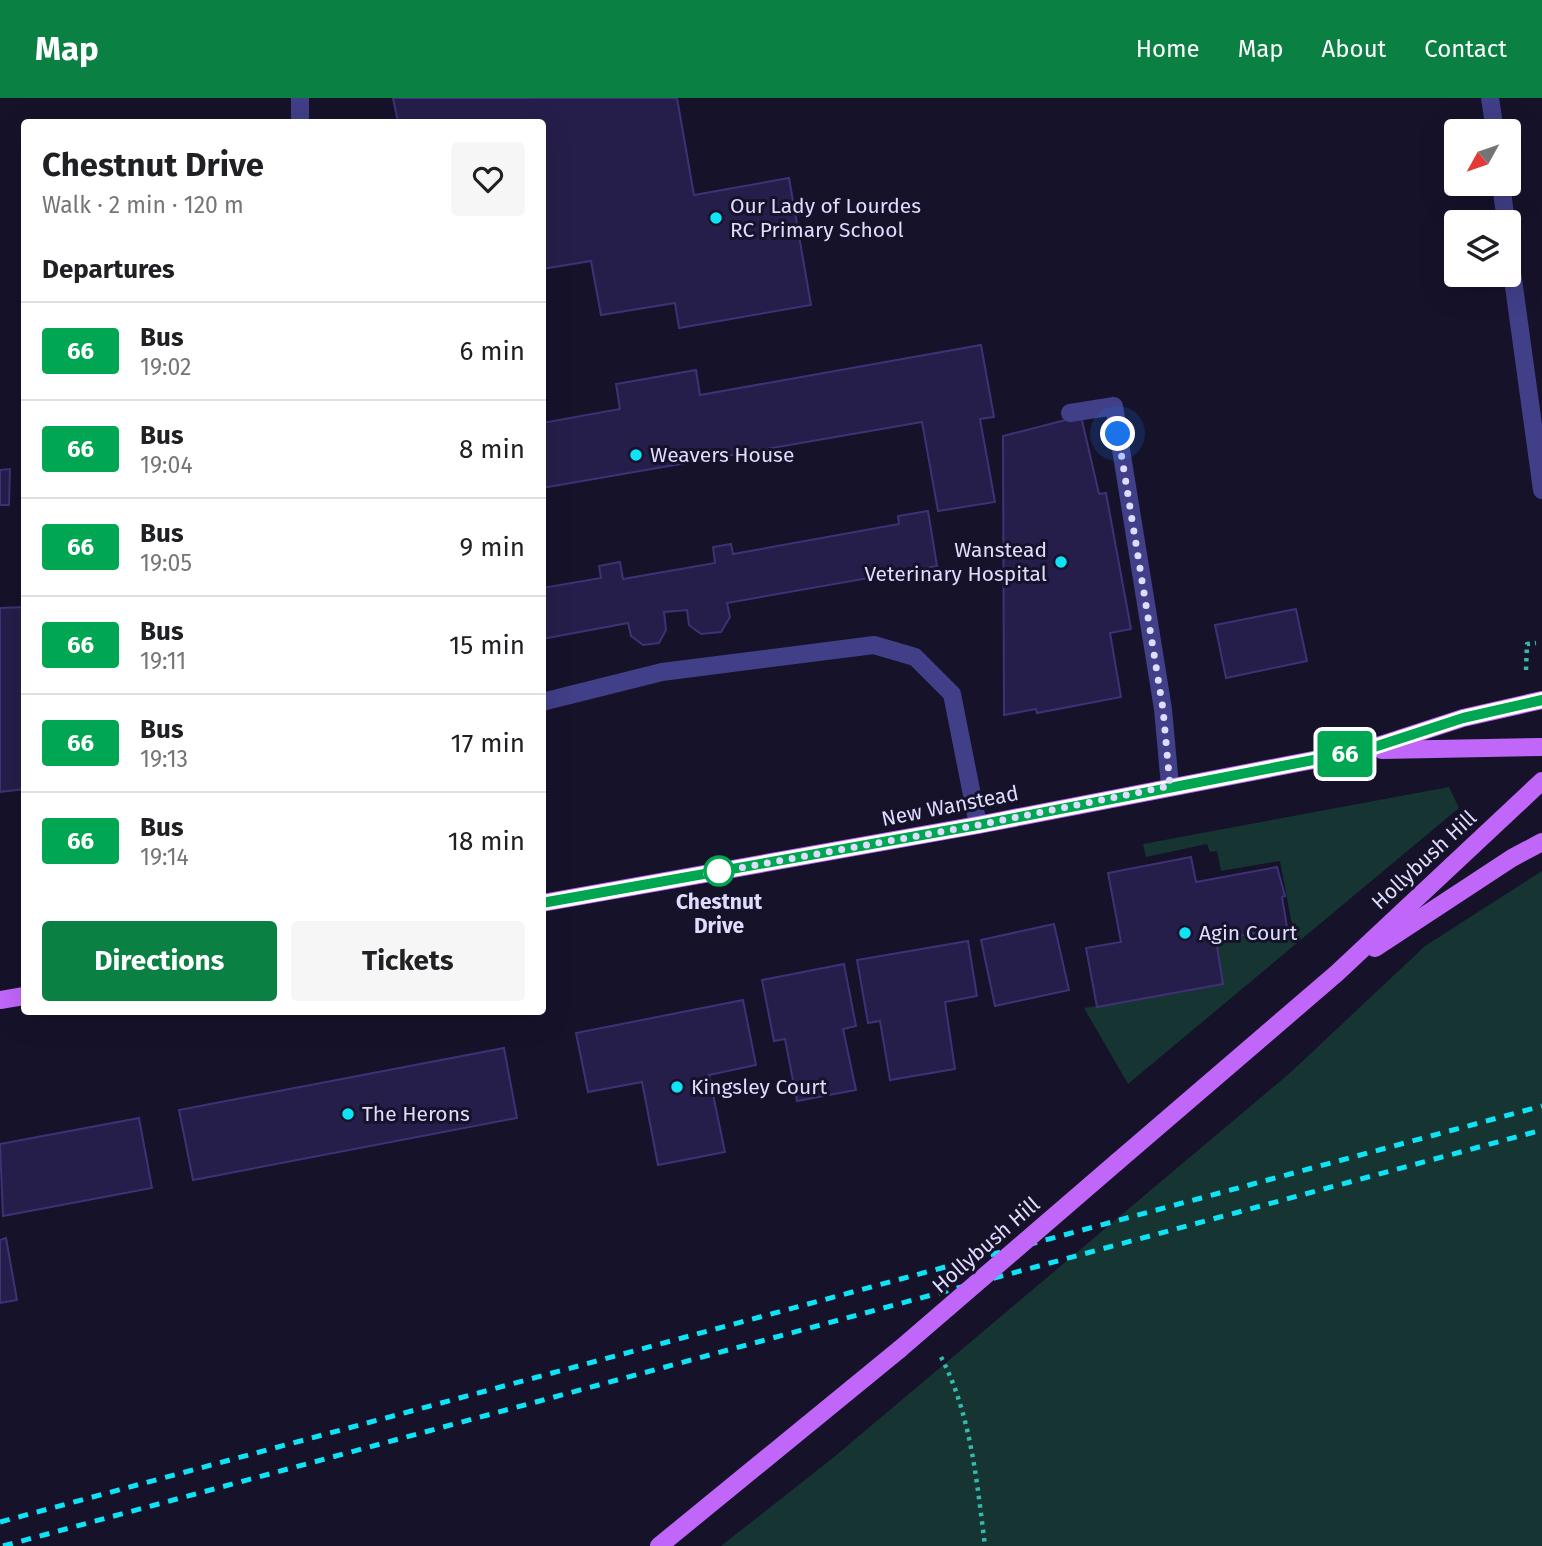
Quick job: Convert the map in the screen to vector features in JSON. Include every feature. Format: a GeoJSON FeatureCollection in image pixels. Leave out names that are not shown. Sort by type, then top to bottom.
{"type":"FeatureCollection","features":[{"type":"Feature","properties":{"kind":"main road","name":"New Wanstead"},"geometry":{"type":"LineString","coordinates":[[546,902],[978,825],[1365,750],[1463,718],[1542,700]]}},
{"type":"Feature","properties":{"kind":"main road","name":"New Wanstead"},"geometry":{"type":"LineString","coordinates":[[1365,750],[1542,747]]}},
{"type":"Feature","properties":{"kind":"main road","name":"Hollybush Hill"},"geometry":{"type":"LineString","coordinates":[[659,1546],[900,1349],[1337,973],[1542,781]]}},
{"type":"Feature","properties":{"kind":"main road","name":"Hollybush Hill"},"geometry":{"type":"LineString","coordinates":[[1337,973],[1512,858],[1542,842]]}},
{"type":"Feature","properties":{"kind":"main road"},"geometry":{"type":"LineString","coordinates":[[0,1000],[21,996]]}},
{"type":"Feature","properties":{"kind":"street"},"geometry":{"type":"LineString","coordinates":[[300,98],[300,119]]}},
{"type":"Feature","properties":{"kind":"street"},"geometry":{"type":"LineString","coordinates":[[1490,98],[1493,119]]}},
{"type":"Feature","properties":{"kind":"street"},"geometry":{"type":"LineString","coordinates":[[1514,287],[1542,490]]}},
{"type":"Feature","properties":{"kind":"street"},"geometry":{"type":"LineString","coordinates":[[1070,413],[1114,406],[1163,709],[1170,786]]}},
{"type":"Feature","properties":{"kind":"street"},"geometry":{"type":"LineString","coordinates":[[546,701],[662,673],[874,645],[915,657],[952,694],[978,825]]}},
{"type":"Feature","properties":{"kind":"path"},"geometry":{"type":"LineString","coordinates":[[949,1373],[962,1412],[977,1482],[985,1546]]}},
{"type":"Feature","properties":{"kind":"green space"},"geometry":{"type":"Polygon","coordinates":[[[1449,787],[1459,808],[1128,1084],[1084,1008],[1223,984],[1216,940],[1292,925],[1280,861],[1221,871],[1217,851],[1210,852],[1207,844],[1146,857],[1143,844],[1449,787]]]}},
{"type":"Feature","properties":{"kind":"green space"},"geometry":{"type":"Polygon","coordinates":[[[1542,871],[1542,1546],[721,1546],[834,1457],[1291,1072],[1425,946],[1542,871]]]}},
{"type":"Feature","properties":{"kind":"building"},"geometry":{"type":"Polygon","coordinates":[[[393,98],[677,98],[694,195],[789,178],[811,305],[679,328],[675,303],[601,315],[591,261],[546,268],[546,119],[397,119],[393,98]]]}},
{"type":"Feature","properties":{"kind":"building","name":"Weavers House"},"geometry":{"type":"Polygon","coordinates":[[[981,345],[994,417],[980,419],[995,502],[938,511],[922,422],[546,487],[546,422],[620,409],[616,384],[696,370],[700,395],[981,345]]]}},
{"type":"Feature","properties":{"kind":"building","name":"Wanstead Veterinary Hospital"},"geometry":{"type":"Polygon","coordinates":[[[1081,416],[1099,494],[1106,493],[1131,629],[1110,633],[1121,697],[1037,713],[1036,709],[1004,715],[1003,436],[1081,416]]]}},
{"type":"Feature","properties":{"kind":"building"},"geometry":{"type":"Polygon","coordinates":[[[10,469],[9,505],[0,505],[0,470],[10,469]]]}},
{"type":"Feature","properties":{"kind":"building"},"geometry":{"type":"Polygon","coordinates":[[[928,511],[937,566],[727,603],[730,617],[721,632],[701,634],[689,625],[687,610],[664,612],[666,630],[659,643],[643,645],[631,636],[628,623],[546,638],[546,587],[601,578],[599,566],[620,562],[623,579],[715,563],[713,547],[731,544],[733,554],[899,524],[898,516],[928,511]]]}},
{"type":"Feature","properties":{"kind":"building"},"geometry":{"type":"Polygon","coordinates":[[[21,607],[21,789],[0,792],[0,608],[21,607]]]}},
{"type":"Feature","properties":{"kind":"building"},"geometry":{"type":"Polygon","coordinates":[[[1296,609],[1307,661],[1226,678],[1215,625],[1296,609]]]}},
{"type":"Feature","properties":{"kind":"building","name":"Agin Court"},"geometry":{"type":"Polygon","coordinates":[[[1191,857],[1196,882],[1277,867],[1285,896],[1282,897],[1287,927],[1216,940],[1223,984],[1097,1007],[1086,948],[1121,942],[1108,873],[1191,857]]]}},
{"type":"Feature","properties":{"kind":"building"},"geometry":{"type":"Polygon","coordinates":[[[1054,924],[1069,990],[995,1006],[981,940],[1054,924]]]}},
{"type":"Feature","properties":{"kind":"building"},"geometry":{"type":"Polygon","coordinates":[[[968,941],[977,996],[945,1002],[955,1069],[890,1080],[880,1021],[868,1023],[857,960],[968,941]]]}},
{"type":"Feature","properties":{"kind":"building"},"geometry":{"type":"Polygon","coordinates":[[[844,964],[856,1026],[843,1029],[856,1090],[797,1101],[785,1039],[774,1041],[762,980],[844,964]]]}},
{"type":"Feature","properties":{"kind":"building","name":"Kingsley Court"},"geometry":{"type":"Polygon","coordinates":[[[743,1000],[756,1065],[709,1075],[725,1152],[658,1165],[642,1082],[588,1092],[576,1033],[743,1000]]]}},
{"type":"Feature","properties":{"kind":"building","name":"The Herons"},"geometry":{"type":"Polygon","coordinates":[[[504,1048],[517,1118],[193,1180],[179,1110],[504,1048]]]}},
{"type":"Feature","properties":{"kind":"building"},"geometry":{"type":"Polygon","coordinates":[[[139,1118],[152,1188],[3,1216],[0,1144],[139,1118]]]}},
{"type":"Feature","properties":{"kind":"building"},"geometry":{"type":"Polygon","coordinates":[[[6,1238],[17,1300],[0,1303],[0,1240],[6,1238]]]}},
{"type":"Feature","properties":{"kind":"railway"},"geometry":{"type":"LineString","coordinates":[[0,1522],[1542,1106]]}},
{"type":"Feature","properties":{"kind":"railway"},"geometry":{"type":"LineString","coordinates":[[3,1546],[1542,1130]]}},
{"type":"Feature","properties":{"kind":"bus line","name":"66"},"geometry":{"type":"LineString","coordinates":[[546,902],[978,825],[1365,750],[1463,718],[1542,700]]}},
{"type":"Feature","properties":{"kind":"place","name":"Our Lady of Lourdes RC Primary School"},"geometry":{"type":"Point","coordinates":[716,218]}},
{"type":"Feature","properties":{"kind":"place","name":"Weavers House"},"geometry":{"type":"Point","coordinates":[636,455]}},
{"type":"Feature","properties":{"kind":"place","name":"Wanstead Veterinary Hospital"},"geometry":{"type":"Point","coordinates":[1061,562]}},
{"type":"Feature","properties":{"kind":"place","name":"Chestnut Drive"},"geometry":{"type":"Point","coordinates":[719,871]}},
{"type":"Feature","properties":{"kind":"place","name":"Agin Court"},"geometry":{"type":"Point","coordinates":[1185,933]}},
{"type":"Feature","properties":{"kind":"place","name":"Kingsley Court"},"geometry":{"type":"Point","coordinates":[677,1087]}},
{"type":"Feature","properties":{"kind":"place","name":"The Herons"},"geometry":{"type":"Point","coordinates":[348,1114]}},
{"type":"Feature","properties":{"kind":"route"},"geometry":{"type":"LineString","coordinates":[[719,871],[706,874],[978,825],[1170,786],[1163,709],[1118,434]]}}]}
